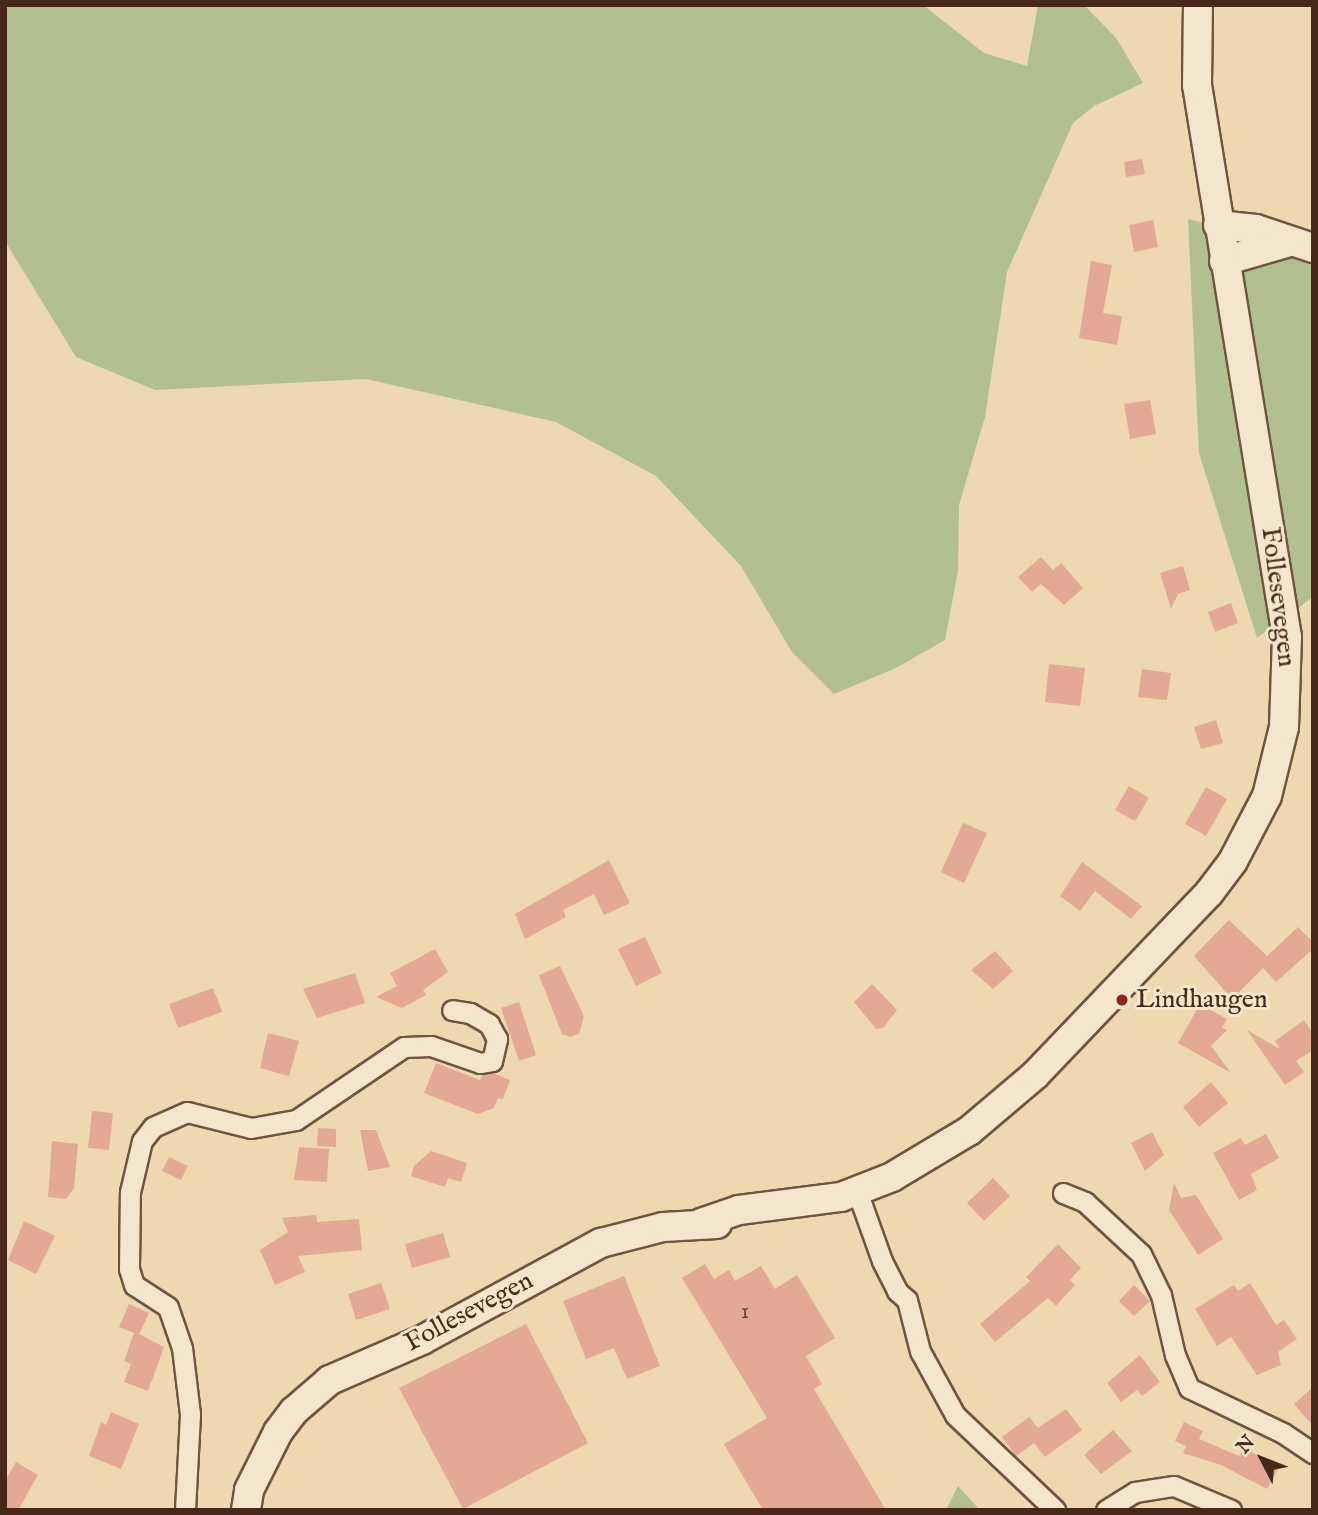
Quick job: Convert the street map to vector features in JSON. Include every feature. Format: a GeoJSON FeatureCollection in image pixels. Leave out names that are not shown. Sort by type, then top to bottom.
{"type":"FeatureCollection","features":[{"type":"Feature","properties":{"kind":"main road","name":"Follesevegen"},"geometry":{"type":"LineString","coordinates":[[246,1510],[267,1451],[294,1410],[344,1373],[422,1340],[601,1243],[636,1232],[701,1223],[739,1210],[844,1195],[892,1177],[969,1131],[1035,1075],[1209,893],[1233,861],[1267,796],[1284,727],[1287,637],[1218,225],[1195,59],[1198,5]]}},
{"type":"Feature","properties":{"kind":"main road"},"geometry":{"type":"LineString","coordinates":[[1218,225],[1256,229],[1301,245]]}},
{"type":"Feature","properties":{"kind":"main road"},"geometry":{"type":"LineString","coordinates":[[1224,261],[1301,245]]}},
{"type":"Feature","properties":{"kind":"main road"},"geometry":{"type":"LineString","coordinates":[[265,1510],[267,1451]]}},
{"type":"Feature","properties":{"kind":"street"},"geometry":{"type":"LineString","coordinates":[[185,1510],[190,1414],[182,1348],[168,1307],[134,1285],[129,1269],[130,1192],[142,1141],[153,1127],[187,1112],[251,1128],[296,1120],[404,1047],[431,1046],[480,1063],[492,1061],[497,1040],[489,1024],[470,1013],[452,1010]]}},
{"type":"Feature","properties":{"kind":"street"},"geometry":{"type":"LineString","coordinates":[[1063,1193],[1084,1202],[1141,1254],[1161,1295],[1175,1355],[1189,1388],[1283,1433],[1313,1453]]}},
{"type":"Feature","properties":{"kind":"street"},"geometry":{"type":"LineString","coordinates":[[844,1195],[866,1220],[897,1291],[907,1300],[920,1351],[955,1415],[1055,1510]]}},
{"type":"Feature","properties":{"kind":"street"},"geometry":{"type":"LineString","coordinates":[[1106,1510],[1135,1492],[1174,1486],[1231,1510]]}},
{"type":"Feature","properties":{"kind":"green space"},"geometry":{"type":"Polygon","coordinates":[[[5,5],[923,5],[984,53],[1027,66],[1038,5],[1084,5],[1116,38],[1143,83],[1094,106],[1073,123],[1007,272],[985,417],[959,505],[958,571],[945,640],[896,668],[834,694],[792,652],[741,566],[656,476],[556,422],[366,379],[155,390],[76,357],[5,241],[5,5]]]}},
{"type":"Feature","properties":{"kind":"green space"},"geometry":{"type":"Polygon","coordinates":[[[1188,219],[1313,252],[1313,597],[1257,638],[1199,453],[1188,219]]]}},
{"type":"Feature","properties":{"kind":"green space"},"geometry":{"type":"Polygon","coordinates":[[[958,1486],[980,1510],[946,1510],[958,1486]]]}},
{"type":"Feature","properties":{"kind":"building"},"geometry":{"type":"Polygon","coordinates":[[[1142,159],[1145,174],[1126,177],[1124,162],[1142,159]]]}},
{"type":"Feature","properties":{"kind":"building"},"geometry":{"type":"Polygon","coordinates":[[[1153,220],[1158,247],[1134,252],[1129,225],[1153,220]]]}},
{"type":"Feature","properties":{"kind":"building"},"geometry":{"type":"Polygon","coordinates":[[[1091,261],[1112,265],[1103,313],[1122,316],[1117,345],[1079,338],[1091,261]]]}},
{"type":"Feature","properties":{"kind":"building"},"geometry":{"type":"Polygon","coordinates":[[[1150,400],[1156,434],[1130,439],[1124,404],[1150,400]]]}},
{"type":"Feature","properties":{"kind":"building"},"geometry":{"type":"Polygon","coordinates":[[[1041,557],[1053,570],[1061,563],[1083,588],[1064,605],[1041,584],[1032,592],[1018,577],[1041,557]]]}},
{"type":"Feature","properties":{"kind":"building"},"geometry":{"type":"Polygon","coordinates":[[[1183,566],[1190,590],[1178,594],[1171,609],[1160,573],[1183,566]]]}},
{"type":"Feature","properties":{"kind":"building"},"geometry":{"type":"Polygon","coordinates":[[[1231,603],[1238,623],[1215,632],[1208,612],[1231,603]]]}},
{"type":"Feature","properties":{"kind":"building"},"geometry":{"type":"Polygon","coordinates":[[[1049,664],[1085,668],[1080,706],[1045,702],[1049,664]]]}},
{"type":"Feature","properties":{"kind":"building"},"geometry":{"type":"Polygon","coordinates":[[[1142,669],[1171,673],[1167,700],[1138,697],[1142,669]]]}},
{"type":"Feature","properties":{"kind":"building"},"geometry":{"type":"Polygon","coordinates":[[[1216,720],[1223,743],[1201,749],[1194,727],[1216,720]]]}},
{"type":"Feature","properties":{"kind":"building"},"geometry":{"type":"Polygon","coordinates":[[[1129,786],[1149,798],[1135,821],[1115,810],[1129,786]]]}},
{"type":"Feature","properties":{"kind":"building"},"geometry":{"type":"Polygon","coordinates":[[[1206,787],[1227,799],[1206,836],[1185,824],[1206,787]]]}},
{"type":"Feature","properties":{"kind":"building"},"geometry":{"type":"Polygon","coordinates":[[[963,823],[987,833],[964,883],[941,872],[963,823]]]}},
{"type":"Feature","properties":{"kind":"building"},"geometry":{"type":"Polygon","coordinates":[[[609,860],[630,903],[604,915],[594,894],[563,910],[566,917],[525,939],[515,914],[609,860]]]}},
{"type":"Feature","properties":{"kind":"building"},"geometry":{"type":"Polygon","coordinates":[[[1082,862],[1142,906],[1131,919],[1095,891],[1080,911],[1060,896],[1082,862]]]}},
{"type":"Feature","properties":{"kind":"building"},"geometry":{"type":"Polygon","coordinates":[[[1229,920],[1267,956],[1298,927],[1313,942],[1313,949],[1276,982],[1263,968],[1232,999],[1194,956],[1229,920]]]}},
{"type":"Feature","properties":{"kind":"building"},"geometry":{"type":"Polygon","coordinates":[[[645,937],[662,973],[636,986],[618,949],[645,937]]]}},
{"type":"Feature","properties":{"kind":"building"},"geometry":{"type":"Polygon","coordinates":[[[435,949],[448,972],[423,990],[426,995],[402,1008],[376,997],[397,986],[390,973],[435,949]]]}},
{"type":"Feature","properties":{"kind":"building"},"geometry":{"type":"Polygon","coordinates":[[[995,951],[1013,971],[993,989],[971,970],[995,951]]]}},
{"type":"Feature","properties":{"kind":"building"},"geometry":{"type":"Polygon","coordinates":[[[560,966],[584,1016],[579,1034],[570,1037],[562,1034],[539,975],[560,966]]]}},
{"type":"Feature","properties":{"kind":"building"},"geometry":{"type":"Polygon","coordinates":[[[355,973],[365,1003],[317,1018],[303,989],[355,973]]]}},
{"type":"Feature","properties":{"kind":"building"},"geometry":{"type":"Polygon","coordinates":[[[872,984],[897,1010],[883,1028],[876,1029],[854,1002],[872,984]]]}},
{"type":"Feature","properties":{"kind":"building"},"geometry":{"type":"Polygon","coordinates":[[[213,988],[222,1012],[178,1028],[169,1004],[213,988]]]}},
{"type":"Feature","properties":{"kind":"building"},"geometry":{"type":"Polygon","coordinates":[[[519,1002],[536,1055],[519,1061],[501,1008],[519,1002]]]}},
{"type":"Feature","properties":{"kind":"building"},"geometry":{"type":"Polygon","coordinates":[[[1200,1004],[1227,1019],[1222,1028],[1227,1030],[1211,1046],[1231,1073],[1178,1043],[1200,1004]]]}},
{"type":"Feature","properties":{"kind":"building"},"geometry":{"type":"Polygon","coordinates":[[[1304,1020],[1313,1033],[1313,1050],[1296,1061],[1304,1072],[1285,1085],[1247,1030],[1280,1049],[1275,1041],[1304,1020]]]}},
{"type":"Feature","properties":{"kind":"building"},"geometry":{"type":"Polygon","coordinates":[[[268,1033],[299,1041],[289,1076],[260,1068],[268,1033]]]}},
{"type":"Feature","properties":{"kind":"building"},"geometry":{"type":"Polygon","coordinates":[[[436,1063],[480,1080],[482,1075],[493,1073],[510,1080],[503,1099],[498,1098],[494,1108],[478,1114],[424,1093],[436,1063]]]}},
{"type":"Feature","properties":{"kind":"building"},"geometry":{"type":"Polygon","coordinates":[[[1211,1082],[1228,1103],[1199,1127],[1183,1107],[1211,1082]]]}},
{"type":"Feature","properties":{"kind":"building"},"geometry":{"type":"Polygon","coordinates":[[[92,1111],[113,1113],[109,1150],[88,1148],[92,1111]]]}},
{"type":"Feature","properties":{"kind":"building"},"geometry":{"type":"Polygon","coordinates":[[[318,1128],[336,1129],[336,1147],[317,1146],[318,1128]]]}},
{"type":"Feature","properties":{"kind":"building"},"geometry":{"type":"Polygon","coordinates":[[[360,1130],[376,1130],[390,1167],[368,1171],[360,1130]]]}},
{"type":"Feature","properties":{"kind":"building"},"geometry":{"type":"Polygon","coordinates":[[[1152,1132],[1164,1155],[1145,1171],[1131,1143],[1152,1132]]]}},
{"type":"Feature","properties":{"kind":"building"},"geometry":{"type":"Polygon","coordinates":[[[1266,1134],[1279,1158],[1251,1174],[1257,1190],[1239,1200],[1213,1153],[1241,1138],[1245,1145],[1266,1134]]]}},
{"type":"Feature","properties":{"kind":"building"},"geometry":{"type":"Polygon","coordinates":[[[52,1141],[78,1144],[74,1188],[66,1199],[48,1197],[52,1141]]]}},
{"type":"Feature","properties":{"kind":"building"},"geometry":{"type":"Polygon","coordinates":[[[299,1147],[329,1149],[327,1182],[294,1180],[299,1147]]]}},
{"type":"Feature","properties":{"kind":"building"},"geometry":{"type":"Polygon","coordinates":[[[431,1151],[467,1163],[461,1182],[448,1178],[445,1187],[411,1176],[414,1166],[431,1151]]]}},
{"type":"Feature","properties":{"kind":"building"},"geometry":{"type":"Polygon","coordinates":[[[169,1157],[188,1166],[181,1180],[162,1171],[169,1157]]]}},
{"type":"Feature","properties":{"kind":"building"},"geometry":{"type":"Polygon","coordinates":[[[993,1178],[1010,1196],[984,1221],[967,1203],[993,1178]]]}},
{"type":"Feature","properties":{"kind":"building"},"geometry":{"type":"Polygon","coordinates":[[[1174,1183],[1181,1198],[1196,1195],[1223,1239],[1198,1255],[1169,1210],[1174,1183]]]}},
{"type":"Feature","properties":{"kind":"building"},"geometry":{"type":"Polygon","coordinates":[[[316,1215],[317,1222],[359,1219],[362,1250],[298,1256],[305,1272],[275,1285],[260,1250],[288,1232],[282,1218],[316,1215]]]}},
{"type":"Feature","properties":{"kind":"building"},"geometry":{"type":"Polygon","coordinates":[[[24,1221],[55,1236],[36,1274],[8,1260],[24,1221]]]}},
{"type":"Feature","properties":{"kind":"building"},"geometry":{"type":"Polygon","coordinates":[[[443,1233],[450,1257],[412,1268],[405,1244],[443,1233]]]}},
{"type":"Feature","properties":{"kind":"building"},"geometry":{"type":"Polygon","coordinates":[[[1058,1244],[1081,1268],[1070,1280],[1075,1285],[1056,1306],[1048,1298],[995,1342],[980,1324],[1030,1281],[1026,1277],[1058,1244]]]}},
{"type":"Feature","properties":{"kind":"building"},"geometry":{"type":"Polygon","coordinates":[[[705,1264],[714,1279],[729,1270],[735,1281],[761,1266],[775,1289],[797,1275],[835,1338],[806,1356],[822,1384],[814,1389],[886,1510],[763,1510],[724,1444],[767,1418],[682,1278],[705,1264]]]}},
{"type":"Feature","properties":{"kind":"building"},"geometry":{"type":"Polygon","coordinates":[[[624,1276],[660,1366],[627,1379],[614,1348],[586,1359],[563,1301],[624,1276]]]}},
{"type":"Feature","properties":{"kind":"building"},"geometry":{"type":"Polygon","coordinates":[[[381,1283],[390,1309],[356,1320],[348,1294],[381,1283]]]}},
{"type":"Feature","properties":{"kind":"building"},"geometry":{"type":"Polygon","coordinates":[[[1250,1283],[1276,1325],[1284,1320],[1297,1339],[1278,1352],[1281,1365],[1257,1375],[1231,1337],[1217,1346],[1195,1309],[1234,1285],[1238,1291],[1250,1283]]]}},
{"type":"Feature","properties":{"kind":"building"},"geometry":{"type":"Polygon","coordinates":[[[1134,1285],[1150,1301],[1134,1316],[1119,1301],[1134,1285]]]}},
{"type":"Feature","properties":{"kind":"building"},"geometry":{"type":"Polygon","coordinates":[[[129,1304],[149,1313],[139,1334],[164,1347],[148,1391],[124,1382],[131,1364],[124,1361],[134,1333],[119,1327],[129,1304]]]}},
{"type":"Feature","properties":{"kind":"building"},"geometry":{"type":"Polygon","coordinates":[[[526,1324],[588,1443],[463,1509],[399,1388],[526,1324]]]}},
{"type":"Feature","properties":{"kind":"building"},"geometry":{"type":"Polygon","coordinates":[[[1140,1355],[1160,1382],[1142,1396],[1137,1390],[1121,1402],[1107,1383],[1140,1355]]]}},
{"type":"Feature","properties":{"kind":"building"},"geometry":{"type":"Polygon","coordinates":[[[1313,1387],[1313,1426],[1294,1404],[1313,1387]]]}},
{"type":"Feature","properties":{"kind":"building"},"geometry":{"type":"Polygon","coordinates":[[[1066,1409],[1082,1430],[1045,1457],[1034,1443],[1016,1456],[1002,1437],[1029,1417],[1038,1428],[1066,1409]]]}},
{"type":"Feature","properties":{"kind":"building"},"geometry":{"type":"Polygon","coordinates":[[[111,1412],[139,1424],[121,1469],[89,1456],[101,1422],[106,1425],[111,1412]]]}},
{"type":"Feature","properties":{"kind":"building"},"geometry":{"type":"Polygon","coordinates":[[[1184,1422],[1203,1431],[1199,1439],[1239,1456],[1244,1448],[1279,1467],[1267,1489],[1221,1465],[1183,1453],[1186,1446],[1175,1441],[1184,1422]]]}},
{"type":"Feature","properties":{"kind":"building"},"geometry":{"type":"Polygon","coordinates":[[[1113,1430],[1132,1451],[1101,1474],[1084,1455],[1113,1430]]]}},
{"type":"Feature","properties":{"kind":"building"},"geometry":{"type":"Polygon","coordinates":[[[16,1462],[38,1475],[18,1510],[5,1510],[5,1481],[16,1462]]]}},
{"type":"Feature","properties":{"kind":"place","name":"Lindhaugen"},"geometry":{"type":"Point","coordinates":[1122,1000]}}]}
